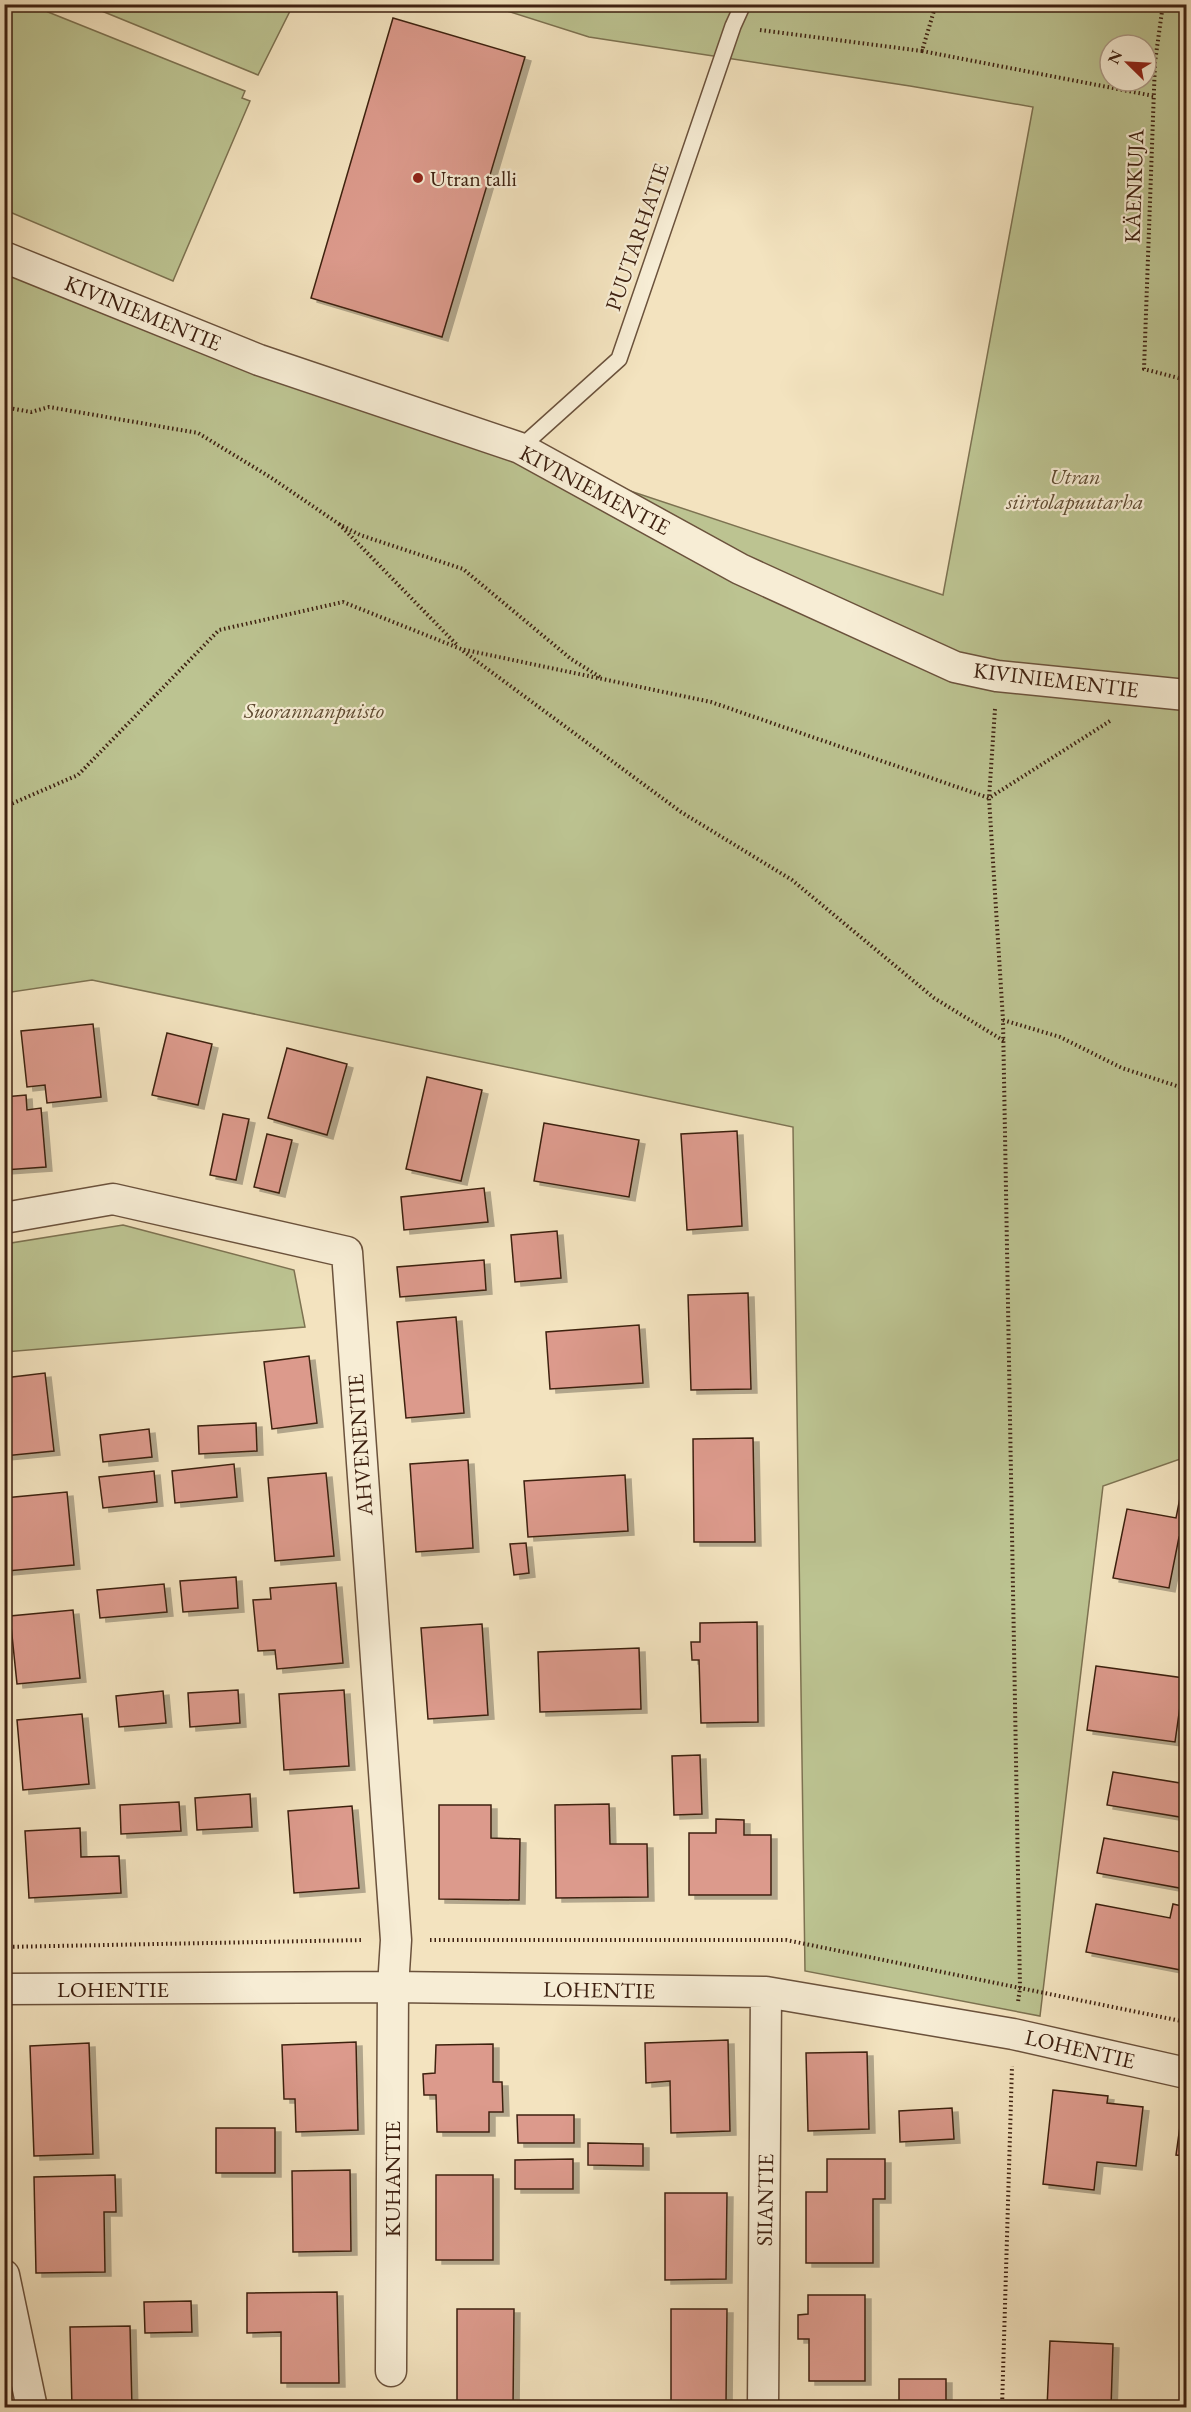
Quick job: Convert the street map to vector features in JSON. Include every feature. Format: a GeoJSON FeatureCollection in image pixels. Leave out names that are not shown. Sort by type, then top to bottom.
{"type":"FeatureCollection","features":[{"type":"Feature","properties":{"kind":"street","name":"KIVINIEMENTIE"},"geometry":{"type":"LineString","coordinates":[[4,257],[259,360],[520,448],[740,569],[955,667],[997,676],[1186,695]]}},
{"type":"Feature","properties":{"kind":"street","name":"AHVENENTIE"},"geometry":{"type":"LineString","coordinates":[[4,1218],[113,1199],[346,1252],[396,1940],[393,1987]]}},
{"type":"Feature","properties":{"kind":"street","name":"LOHENTIE"},"geometry":{"type":"LineString","coordinates":[[4,1989],[393,1987],[766,1992],[1013,2034],[1186,2073]]}},
{"type":"Feature","properties":{"kind":"street","name":"KUHANTIE"},"geometry":{"type":"LineString","coordinates":[[392,2371],[393,1987]]}},
{"type":"Feature","properties":{"kind":"street","name":"SIIANTIE"},"geometry":{"type":"LineString","coordinates":[[763,2408],[766,1992]]}},
{"type":"Feature","properties":{"kind":"street"},"geometry":{"type":"LineString","coordinates":[[4,2275],[32,2408]]}},
{"type":"Feature","properties":{"kind":"lane","name":"PUUTARHATIE"},"geometry":{"type":"LineString","coordinates":[[520,448],[619,359],[733,26],[743,4]]}},
{"type":"Feature","properties":{"kind":"path"},"geometry":{"type":"LineString","coordinates":[[922,51],[936,4]]}},
{"type":"Feature","properties":{"kind":"path","name":"KÄENKUJA"},"geometry":{"type":"LineString","coordinates":[[1163,4],[1155,62],[1144,369],[1186,380]]}},
{"type":"Feature","properties":{"kind":"path"},"geometry":{"type":"LineString","coordinates":[[733,26],[922,51],[1154,96]]}},
{"type":"Feature","properties":{"kind":"path"},"geometry":{"type":"LineString","coordinates":[[4,407],[31,412],[49,407],[198,433],[270,477],[339,524],[360,535],[463,569],[571,659],[603,679]]}},
{"type":"Feature","properties":{"kind":"path"},"geometry":{"type":"LineString","coordinates":[[339,524],[461,649],[681,812],[792,880],[934,998],[1004,1041]]}},
{"type":"Feature","properties":{"kind":"path"},"geometry":{"type":"LineString","coordinates":[[4,807],[78,775],[219,630],[343,602],[461,649],[711,702],[988,798]]}},
{"type":"Feature","properties":{"kind":"path"},"geometry":{"type":"LineString","coordinates":[[997,676],[988,798],[1004,1041],[1020,1988],[1013,2034],[1002,2408]]}},
{"type":"Feature","properties":{"kind":"path"},"geometry":{"type":"LineString","coordinates":[[988,798],[1156,692]]}},
{"type":"Feature","properties":{"kind":"path"},"geometry":{"type":"LineString","coordinates":[[1003,1020],[1060,1037],[1122,1068],[1186,1089]]}},
{"type":"Feature","properties":{"kind":"green space"},"geometry":{"type":"Polygon","coordinates":[[[293,4],[258,75],[87,5],[293,4]]]}},
{"type":"Feature","properties":{"kind":"green space"},"geometry":{"type":"Polygon","coordinates":[[[4,5],[37,5],[48,12],[245,91],[242,98],[250,101],[173,281],[5,210],[4,5]]]}},
{"type":"Feature","properties":{"kind":"green space","name":"Suorannanpuisto"},"geometry":{"type":"Polygon","coordinates":[[[488,5],[1186,5],[1186,1457],[1103,1486],[1040,2016],[805,1971],[793,1127],[92,980],[5,993],[5,262],[510,451],[943,595],[1033,107],[589,37],[488,5]]]}},
{"type":"Feature","properties":{"kind":"green space"},"geometry":{"type":"Polygon","coordinates":[[[123,1225],[294,1270],[305,1327],[5,1352],[5,1244],[123,1225]]]}},
{"type":"Feature","properties":{"kind":"building","name":"Utran talli"},"geometry":{"type":"Polygon","coordinates":[[[393,18],[525,57],[442,337],[311,298],[393,18]]]}},
{"type":"Feature","properties":{"kind":"building"},"geometry":{"type":"Polygon","coordinates":[[[93,1024],[101,1097],[47,1103],[45,1085],[27,1087],[21,1031],[93,1024]]]}},
{"type":"Feature","properties":{"kind":"building"},"geometry":{"type":"Polygon","coordinates":[[[167,1033],[212,1044],[198,1105],[152,1095],[167,1033]]]}},
{"type":"Feature","properties":{"kind":"building"},"geometry":{"type":"Polygon","coordinates":[[[287,1048],[347,1064],[327,1135],[268,1118],[287,1048]]]}},
{"type":"Feature","properties":{"kind":"building"},"geometry":{"type":"Polygon","coordinates":[[[427,1077],[482,1090],[461,1181],[406,1169],[427,1077]]]}},
{"type":"Feature","properties":{"kind":"building"},"geometry":{"type":"Polygon","coordinates":[[[26,1095],[27,1110],[41,1108],[46,1167],[4,1170],[4,1097],[26,1095]]]}},
{"type":"Feature","properties":{"kind":"building"},"geometry":{"type":"Polygon","coordinates":[[[223,1114],[249,1119],[236,1180],[210,1175],[223,1114]]]}},
{"type":"Feature","properties":{"kind":"building"},"geometry":{"type":"Polygon","coordinates":[[[544,1123],[639,1140],[629,1197],[534,1181],[544,1123]]]}},
{"type":"Feature","properties":{"kind":"building"},"geometry":{"type":"Polygon","coordinates":[[[737,1131],[742,1226],[687,1230],[681,1134],[737,1131]]]}},
{"type":"Feature","properties":{"kind":"building"},"geometry":{"type":"Polygon","coordinates":[[[267,1134],[292,1140],[279,1193],[254,1187],[267,1134]]]}},
{"type":"Feature","properties":{"kind":"building"},"geometry":{"type":"Polygon","coordinates":[[[484,1188],[488,1222],[404,1230],[401,1197],[484,1188]]]}},
{"type":"Feature","properties":{"kind":"building"},"geometry":{"type":"Polygon","coordinates":[[[557,1231],[561,1278],[515,1282],[511,1235],[557,1231]]]}},
{"type":"Feature","properties":{"kind":"building"},"geometry":{"type":"Polygon","coordinates":[[[484,1260],[486,1290],[400,1297],[397,1267],[484,1260]]]}},
{"type":"Feature","properties":{"kind":"building"},"geometry":{"type":"Polygon","coordinates":[[[748,1293],[751,1389],[691,1390],[688,1295],[748,1293]]]}},
{"type":"Feature","properties":{"kind":"building"},"geometry":{"type":"Polygon","coordinates":[[[456,1317],[464,1413],[406,1418],[397,1322],[456,1317]]]}},
{"type":"Feature","properties":{"kind":"building"},"geometry":{"type":"Polygon","coordinates":[[[639,1325],[643,1383],[550,1389],[546,1332],[639,1325]]]}},
{"type":"Feature","properties":{"kind":"building"},"geometry":{"type":"Polygon","coordinates":[[[309,1356],[317,1423],[272,1429],[264,1362],[309,1356]]]}},
{"type":"Feature","properties":{"kind":"building"},"geometry":{"type":"Polygon","coordinates":[[[45,1373],[54,1451],[4,1456],[4,1378],[45,1373]]]}},
{"type":"Feature","properties":{"kind":"building"},"geometry":{"type":"Polygon","coordinates":[[[256,1423],[257,1451],[199,1454],[198,1426],[256,1423]]]}},
{"type":"Feature","properties":{"kind":"building"},"geometry":{"type":"Polygon","coordinates":[[[149,1429],[152,1457],[103,1462],[100,1435],[149,1429]]]}},
{"type":"Feature","properties":{"kind":"building"},"geometry":{"type":"Polygon","coordinates":[[[753,1438],[755,1542],[694,1542],[693,1439],[753,1438]]]}},
{"type":"Feature","properties":{"kind":"building"},"geometry":{"type":"Polygon","coordinates":[[[468,1460],[473,1548],[416,1552],[410,1464],[468,1460]]]}},
{"type":"Feature","properties":{"kind":"building"},"geometry":{"type":"Polygon","coordinates":[[[234,1464],[237,1497],[175,1503],[172,1471],[234,1464]]]}},
{"type":"Feature","properties":{"kind":"building"},"geometry":{"type":"Polygon","coordinates":[[[154,1471],[157,1502],[103,1508],[99,1477],[154,1471]]]}},
{"type":"Feature","properties":{"kind":"building"},"geometry":{"type":"Polygon","coordinates":[[[326,1473],[334,1556],[275,1561],[268,1478],[326,1473]]]}},
{"type":"Feature","properties":{"kind":"building"},"geometry":{"type":"Polygon","coordinates":[[[1185,1473],[1186,1538],[1179,1537],[1169,1588],[1113,1578],[1127,1509],[1176,1518],[1185,1473]]]}},
{"type":"Feature","properties":{"kind":"building"},"geometry":{"type":"Polygon","coordinates":[[[625,1475],[628,1531],[528,1537],[524,1481],[625,1475]]]}},
{"type":"Feature","properties":{"kind":"building"},"geometry":{"type":"Polygon","coordinates":[[[67,1492],[74,1565],[7,1571],[4,1498],[67,1492]]]}},
{"type":"Feature","properties":{"kind":"building"},"geometry":{"type":"Polygon","coordinates":[[[526,1543],[529,1573],[514,1575],[510,1544],[526,1543]]]}},
{"type":"Feature","properties":{"kind":"building"},"geometry":{"type":"Polygon","coordinates":[[[236,1577],[238,1608],[183,1612],[180,1581],[236,1577]]]}},
{"type":"Feature","properties":{"kind":"building"},"geometry":{"type":"Polygon","coordinates":[[[336,1583],[343,1663],[277,1669],[275,1650],[258,1651],[253,1600],[271,1599],[270,1588],[336,1583]]]}},
{"type":"Feature","properties":{"kind":"building"},"geometry":{"type":"Polygon","coordinates":[[[164,1584],[167,1612],[100,1618],[97,1590],[164,1584]]]}},
{"type":"Feature","properties":{"kind":"building"},"geometry":{"type":"Polygon","coordinates":[[[73,1610],[80,1678],[17,1684],[10,1616],[73,1610]]]}},
{"type":"Feature","properties":{"kind":"building"},"geometry":{"type":"Polygon","coordinates":[[[757,1622],[758,1722],[701,1723],[699,1660],[692,1660],[691,1642],[700,1642],[700,1623],[757,1622]]]}},
{"type":"Feature","properties":{"kind":"building"},"geometry":{"type":"Polygon","coordinates":[[[482,1624],[488,1715],[428,1719],[421,1628],[482,1624]]]}},
{"type":"Feature","properties":{"kind":"building"},"geometry":{"type":"Polygon","coordinates":[[[639,1648],[641,1709],[540,1712],[538,1652],[639,1648]]]}},
{"type":"Feature","properties":{"kind":"building"},"geometry":{"type":"Polygon","coordinates":[[[1096,1666],[1184,1678],[1175,1742],[1087,1730],[1096,1666]]]}},
{"type":"Feature","properties":{"kind":"building"},"geometry":{"type":"Polygon","coordinates":[[[238,1690],[240,1723],[190,1727],[188,1693],[238,1690]]]}},
{"type":"Feature","properties":{"kind":"building"},"geometry":{"type":"Polygon","coordinates":[[[344,1690],[349,1766],[284,1770],[279,1694],[344,1690]]]}},
{"type":"Feature","properties":{"kind":"building"},"geometry":{"type":"Polygon","coordinates":[[[163,1691],[166,1723],[119,1727],[116,1696],[163,1691]]]}},
{"type":"Feature","properties":{"kind":"building"},"geometry":{"type":"Polygon","coordinates":[[[82,1714],[89,1784],[23,1790],[17,1720],[82,1714]]]}},
{"type":"Feature","properties":{"kind":"building"},"geometry":{"type":"Polygon","coordinates":[[[700,1755],[702,1814],[674,1815],[672,1756],[700,1755]]]}},
{"type":"Feature","properties":{"kind":"building"},"geometry":{"type":"Polygon","coordinates":[[[1113,1772],[1186,1784],[1186,1818],[1107,1805],[1113,1772]]]}},
{"type":"Feature","properties":{"kind":"building"},"geometry":{"type":"Polygon","coordinates":[[[250,1794],[252,1827],[197,1830],[195,1798],[250,1794]]]}},
{"type":"Feature","properties":{"kind":"building"},"geometry":{"type":"Polygon","coordinates":[[[179,1802],[181,1831],[121,1834],[120,1805],[179,1802]]]}},
{"type":"Feature","properties":{"kind":"building"},"geometry":{"type":"Polygon","coordinates":[[[609,1804],[610,1844],[647,1844],[648,1897],[556,1898],[555,1805],[609,1804]]]}},
{"type":"Feature","properties":{"kind":"building"},"geometry":{"type":"Polygon","coordinates":[[[439,1805],[491,1805],[491,1838],[520,1839],[519,1900],[439,1899],[439,1805]]]}},
{"type":"Feature","properties":{"kind":"building"},"geometry":{"type":"Polygon","coordinates":[[[352,1806],[359,1888],[294,1893],[288,1811],[352,1806]]]}},
{"type":"Feature","properties":{"kind":"building"},"geometry":{"type":"Polygon","coordinates":[[[716,1819],[744,1820],[744,1835],[771,1835],[771,1895],[689,1895],[689,1833],[716,1833],[716,1819]]]}},
{"type":"Feature","properties":{"kind":"building"},"geometry":{"type":"Polygon","coordinates":[[[80,1828],[81,1857],[119,1856],[121,1893],[29,1898],[25,1831],[80,1828]]]}},
{"type":"Feature","properties":{"kind":"building"},"geometry":{"type":"Polygon","coordinates":[[[1104,1838],[1186,1853],[1185,1889],[1097,1873],[1104,1838]]]}},
{"type":"Feature","properties":{"kind":"building"},"geometry":{"type":"Polygon","coordinates":[[[1096,1904],[1170,1918],[1173,1904],[1186,1907],[1186,1971],[1086,1952],[1096,1904]]]}},
{"type":"Feature","properties":{"kind":"building"},"geometry":{"type":"Polygon","coordinates":[[[728,2040],[730,2131],[671,2133],[670,2081],[646,2083],[645,2043],[728,2040]]]}},
{"type":"Feature","properties":{"kind":"building"},"geometry":{"type":"Polygon","coordinates":[[[356,2042],[358,2130],[296,2132],[295,2099],[284,2099],[282,2045],[356,2042]]]}},
{"type":"Feature","properties":{"kind":"building"},"geometry":{"type":"Polygon","coordinates":[[[89,2043],[93,2154],[34,2156],[30,2046],[89,2043]]]}},
{"type":"Feature","properties":{"kind":"building"},"geometry":{"type":"Polygon","coordinates":[[[493,2044],[493,2082],[502,2082],[503,2112],[489,2112],[489,2132],[437,2132],[436,2095],[424,2095],[423,2074],[435,2073],[436,2045],[493,2044]]]}},
{"type":"Feature","properties":{"kind":"building"},"geometry":{"type":"Polygon","coordinates":[[[867,2052],[869,2129],[808,2131],[806,2053],[867,2052]]]}},
{"type":"Feature","properties":{"kind":"building"},"geometry":{"type":"Polygon","coordinates":[[[1053,2090],[1108,2096],[1107,2103],[1143,2107],[1136,2166],[1097,2162],[1094,2190],[1043,2184],[1053,2090]]]}},
{"type":"Feature","properties":{"kind":"building"},"geometry":{"type":"Polygon","coordinates":[[[952,2108],[954,2139],[900,2142],[899,2111],[952,2108]]]}},
{"type":"Feature","properties":{"kind":"building"},"geometry":{"type":"Polygon","coordinates":[[[1182,2112],[1186,2113],[1186,2156],[1176,2155],[1182,2112]]]}},
{"type":"Feature","properties":{"kind":"building"},"geometry":{"type":"Polygon","coordinates":[[[517,2115],[574,2115],[574,2143],[518,2143],[517,2115]]]}},
{"type":"Feature","properties":{"kind":"building"},"geometry":{"type":"Polygon","coordinates":[[[216,2128],[275,2128],[275,2173],[216,2173],[216,2128]]]}},
{"type":"Feature","properties":{"kind":"building"},"geometry":{"type":"Polygon","coordinates":[[[588,2143],[643,2144],[643,2166],[588,2165],[588,2143]]]}},
{"type":"Feature","properties":{"kind":"building"},"geometry":{"type":"Polygon","coordinates":[[[573,2159],[573,2189],[515,2189],[515,2160],[573,2159]]]}},
{"type":"Feature","properties":{"kind":"building"},"geometry":{"type":"Polygon","coordinates":[[[827,2159],[885,2159],[885,2199],[873,2199],[873,2263],[806,2263],[806,2192],[827,2192],[827,2159]]]}},
{"type":"Feature","properties":{"kind":"building"},"geometry":{"type":"Polygon","coordinates":[[[350,2170],[351,2251],[293,2252],[292,2171],[350,2170]]]}},
{"type":"Feature","properties":{"kind":"building"},"geometry":{"type":"Polygon","coordinates":[[[115,2175],[116,2212],[104,2212],[105,2272],[36,2273],[34,2177],[115,2175]]]}},
{"type":"Feature","properties":{"kind":"building"},"geometry":{"type":"Polygon","coordinates":[[[436,2175],[493,2175],[493,2260],[436,2260],[436,2175]]]}},
{"type":"Feature","properties":{"kind":"building"},"geometry":{"type":"Polygon","coordinates":[[[665,2193],[727,2193],[726,2279],[665,2280],[665,2193]]]}},
{"type":"Feature","properties":{"kind":"building"},"geometry":{"type":"Polygon","coordinates":[[[337,2292],[339,2383],[281,2383],[281,2332],[247,2333],[247,2293],[337,2292]]]}},
{"type":"Feature","properties":{"kind":"building"},"geometry":{"type":"Polygon","coordinates":[[[808,2295],[865,2295],[865,2381],[809,2381],[809,2339],[798,2339],[798,2315],[808,2314],[808,2295]]]}},
{"type":"Feature","properties":{"kind":"building"},"geometry":{"type":"Polygon","coordinates":[[[191,2301],[192,2332],[145,2333],[144,2302],[191,2301]]]}},
{"type":"Feature","properties":{"kind":"building"},"geometry":{"type":"Polygon","coordinates":[[[457,2309],[514,2309],[513,2408],[457,2408],[457,2309]]]}},
{"type":"Feature","properties":{"kind":"building"},"geometry":{"type":"Polygon","coordinates":[[[671,2309],[727,2309],[726,2404],[671,2404],[671,2309]]]}},
{"type":"Feature","properties":{"kind":"building"},"geometry":{"type":"Polygon","coordinates":[[[130,2326],[132,2408],[72,2408],[70,2327],[130,2326]]]}},
{"type":"Feature","properties":{"kind":"building"},"geometry":{"type":"Polygon","coordinates":[[[1050,2341],[1113,2344],[1111,2408],[1047,2408],[1050,2341]]]}},
{"type":"Feature","properties":{"kind":"building"},"geometry":{"type":"Polygon","coordinates":[[[899,2379],[946,2379],[946,2408],[899,2408],[899,2379]]]}},
{"type":"Feature","properties":{"kind":"place","name":"Utran talli"},"geometry":{"type":"Point","coordinates":[418,178]}},
{"type":"Feature","properties":{"kind":"park label","name":"Utran siirtolapuutarha"},"geometry":{"type":"Point","coordinates":[1075,488]}}]}
